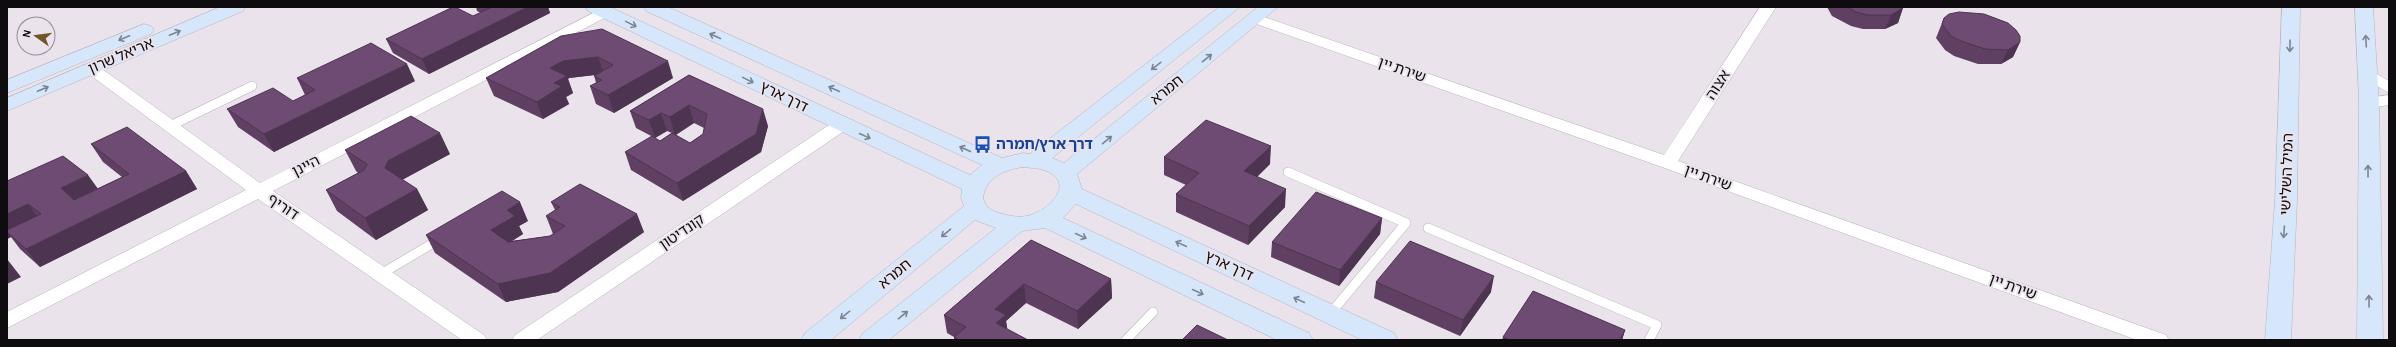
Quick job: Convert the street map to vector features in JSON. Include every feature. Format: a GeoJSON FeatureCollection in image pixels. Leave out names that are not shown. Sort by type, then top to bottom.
{"type":"FeatureCollection","features":[{"type":"Feature","properties":{"kind":"main road","name":"אריאל שרון"},"geometry":{"type":"LineString","coordinates":[[7,87],[198,7]]}},
{"type":"Feature","properties":{"kind":"main road","name":"אריאל שרון"},"geometry":{"type":"LineString","coordinates":[[7,105],[236,7]]}},
{"type":"Feature","properties":{"kind":"main road","name":"דרך ארץ"},"geometry":{"type":"LineString","coordinates":[[653,7],[1000,165]]}},
{"type":"Feature","properties":{"kind":"main road","name":"המיל השלישי"},"geometry":{"type":"LineString","coordinates":[[2278,340],[2286,200],[2291,7]]}},
{"type":"Feature","properties":{"kind":"main road","name":"חמרא"},"geometry":{"type":"LineString","coordinates":[[1035,161],[1228,8]]}},
{"type":"Feature","properties":{"kind":"main road","name":"דרך ארץ"},"geometry":{"type":"LineString","coordinates":[[600,9],[841,125],[975,197]]}},
{"type":"Feature","properties":{"kind":"main road"},"geometry":{"type":"LineString","coordinates":[[2366,9],[2368,74],[2379,101],[2370,340]]}},
{"type":"Feature","properties":{"kind":"main road","name":"חמרא"},"geometry":{"type":"LineString","coordinates":[[1069,183],[1262,13]]}},
{"type":"Feature","properties":{"kind":"main road"},"geometry":{"type":"LineString","coordinates":[[1023,160],[1035,161],[1058,167],[1069,183],[1068,203],[1059,212],[1046,219],[1015,225],[999,222],[985,217],[975,197],[989,170],[1000,165],[1023,160]]}},
{"type":"Feature","properties":{"kind":"main road","name":"דרך ארץ"},"geometry":{"type":"LineString","coordinates":[[1069,183],[1385,340]]}},
{"type":"Feature","properties":{"kind":"main road","name":"חמרא"},"geometry":{"type":"LineString","coordinates":[[814,340],[975,197]]}},
{"type":"Feature","properties":{"kind":"main road"},"geometry":{"type":"LineString","coordinates":[[1046,219],[1300,340]]}},
{"type":"Feature","properties":{"kind":"main road"},"geometry":{"type":"LineString","coordinates":[[872,340],[1015,225]]}},
{"type":"Feature","properties":{"kind":"street","name":"אצוה"},"geometry":{"type":"LineString","coordinates":[[1668,163],[1768,7]]}},
{"type":"Feature","properties":{"kind":"street","name":"היינן"},"geometry":{"type":"LineString","coordinates":[[7,321],[600,9]]}},
{"type":"Feature","properties":{"kind":"street","name":"שירת יין"},"geometry":{"type":"LineString","coordinates":[[1262,13],[1668,163],[2159,340]]}},
{"type":"Feature","properties":{"kind":"street","name":"דוריף"},"geometry":{"type":"LineString","coordinates":[[92,69],[258,190],[477,340]]}},
{"type":"Feature","properties":{"kind":"street"},"geometry":{"type":"LineString","coordinates":[[2368,74],[2389,88]]}},
{"type":"Feature","properties":{"kind":"street","name":"קונדיטון"},"geometry":{"type":"LineString","coordinates":[[522,340],[841,125]]}},
{"type":"Feature","properties":{"kind":"lane"},"geometry":{"type":"LineString","coordinates":[[170,126],[252,86]]}},
{"type":"Feature","properties":{"kind":"lane"},"geometry":{"type":"LineString","coordinates":[[1288,172],[1406,223],[1330,314]]}},
{"type":"Feature","properties":{"kind":"lane"},"geometry":{"type":"LineString","coordinates":[[1428,228],[1656,325],[1649,340]]}},
{"type":"Feature","properties":{"kind":"lane"},"geometry":{"type":"LineString","coordinates":[[381,274],[452,232]]}},
{"type":"Feature","properties":{"kind":"lane"},"geometry":{"type":"LineString","coordinates":[[1126,340],[1153,312]]}},
{"type":"Feature","properties":{"kind":"building"},"geometry":{"type":"Polygon","coordinates":[[[453,7],[473,16],[492,7],[528,7],[422,59],[386,39],[453,7]]]}},
{"type":"Feature","properties":{"kind":"building"},"geometry":{"type":"Polygon","coordinates":[[[1847,7],[1903,8],[1891,15],[1868,15],[1856,12],[1847,7]]]}},
{"type":"Feature","properties":{"kind":"building"},"geometry":{"type":"Polygon","coordinates":[[[1959,12],[1984,14],[2008,23],[2020,36],[2020,42],[2008,50],[1985,49],[1961,41],[1951,36],[1942,24],[1944,18],[1949,14],[1959,12]]]}},
{"type":"Feature","properties":{"kind":"building"},"geometry":{"type":"Polygon","coordinates":[[[602,29],[668,61],[608,95],[590,86],[602,80],[594,76],[613,65],[598,57],[563,61],[550,68],[567,76],[554,83],[562,86],[537,102],[486,78],[561,36],[602,29]]]}},
{"type":"Feature","properties":{"kind":"building"},"geometry":{"type":"Polygon","coordinates":[[[371,43],[407,64],[264,134],[227,109],[273,88],[293,101],[315,90],[297,78],[371,43]]]}},
{"type":"Feature","properties":{"kind":"building"},"geometry":{"type":"Polygon","coordinates":[[[689,75],[763,109],[756,134],[677,183],[625,152],[652,136],[660,141],[672,133],[690,143],[703,134],[707,114],[689,105],[670,117],[661,113],[649,120],[630,111],[689,75]]]}},
{"type":"Feature","properties":{"kind":"building"},"geometry":{"type":"Polygon","coordinates":[[[411,116],[440,133],[388,161],[385,168],[417,189],[365,218],[326,190],[364,170],[367,164],[345,150],[411,116]]]}},
{"type":"Feature","properties":{"kind":"building"},"geometry":{"type":"Polygon","coordinates":[[[1206,120],[1271,146],[1244,171],[1286,189],[1249,226],[1176,194],[1199,173],[1164,157],[1206,120]]]}},
{"type":"Feature","properties":{"kind":"building"},"geometry":{"type":"Polygon","coordinates":[[[127,127],[186,171],[26,249],[7,232],[7,230],[41,214],[28,204],[7,214],[7,181],[63,156],[88,175],[61,188],[74,200],[129,174],[91,144],[127,127]]]}},
{"type":"Feature","properties":{"kind":"building"},"geometry":{"type":"Polygon","coordinates":[[[580,184],[637,214],[550,273],[498,284],[426,235],[502,191],[520,202],[507,210],[515,216],[491,230],[508,242],[550,236],[565,226],[546,216],[560,207],[551,202],[580,184]]]}},
{"type":"Feature","properties":{"kind":"building"},"geometry":{"type":"Polygon","coordinates":[[[1316,192],[1382,218],[1340,270],[1272,242],[1316,192]]]}},
{"type":"Feature","properties":{"kind":"building"},"geometry":{"type":"Polygon","coordinates":[[[1031,240],[1111,279],[1077,311],[1024,284],[995,309],[1006,315],[996,323],[1028,340],[959,340],[954,337],[966,327],[944,315],[1031,240]]]}},
{"type":"Feature","properties":{"kind":"building"},"geometry":{"type":"Polygon","coordinates":[[[1410,241],[1494,276],[1463,320],[1376,282],[1410,241]]]}},
{"type":"Feature","properties":{"kind":"building"},"geometry":{"type":"Polygon","coordinates":[[[1533,291],[1625,330],[1620,340],[1510,340],[1503,337],[1533,291]]]}},
{"type":"Feature","properties":{"kind":"building"},"geometry":{"type":"Polygon","coordinates":[[[1197,325],[1228,340],[1182,340],[1197,325]]]}},
{"type":"Feature","properties":{"kind":"place","name":"דרך ארץ/חמרה"},"geometry":{"type":"Point","coordinates":[983,144]}}]}
